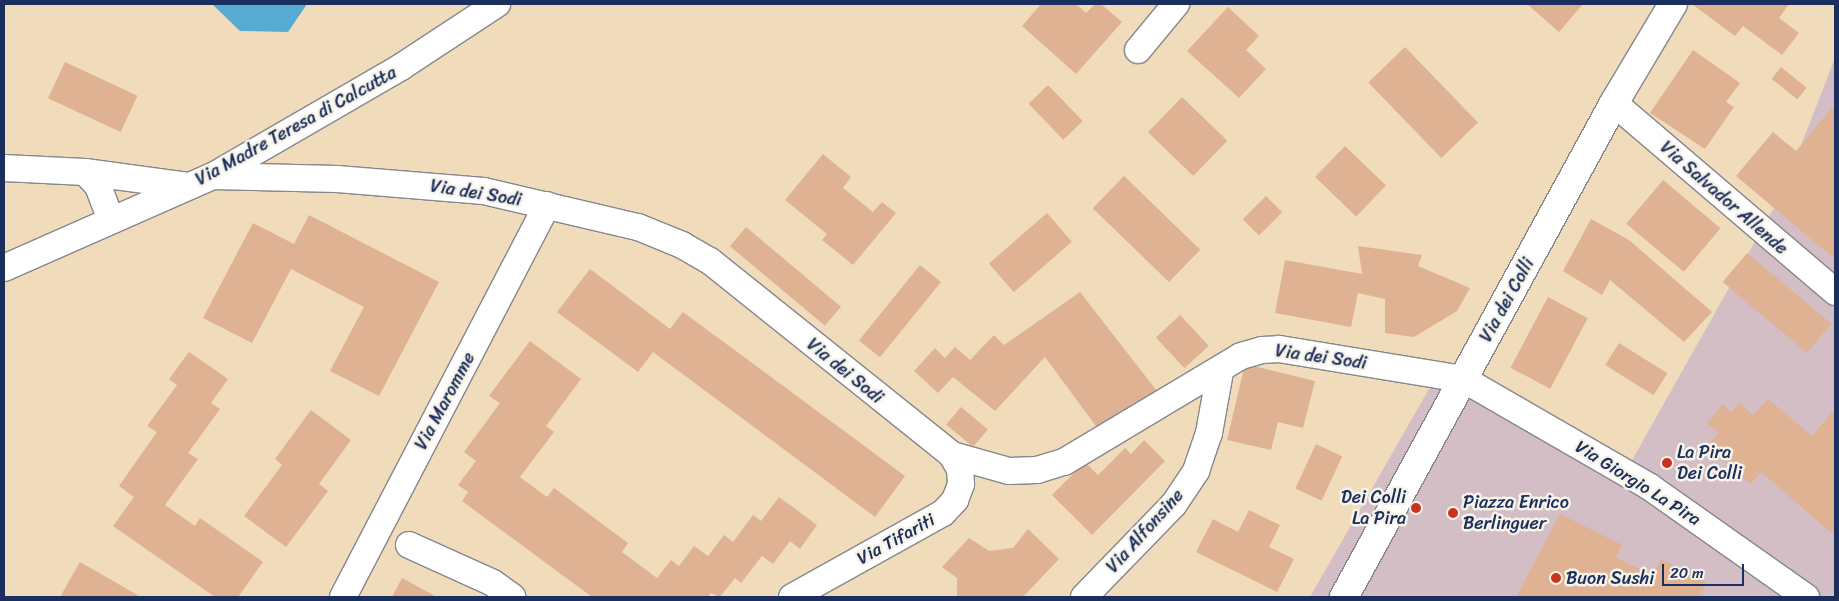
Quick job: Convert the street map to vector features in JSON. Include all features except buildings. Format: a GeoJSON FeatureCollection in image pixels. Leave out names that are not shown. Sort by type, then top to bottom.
{"type":"FeatureCollection","features":[{"type":"Feature","properties":{"kind":"street","name":"Via Madre Teresa di Calcutta"},"geometry":{"type":"LineString","coordinates":[[4,268],[213,176],[401,67],[497,4]]}},
{"type":"Feature","properties":{"kind":"street"},"geometry":{"type":"LineString","coordinates":[[1138,50],[1176,4]]}},
{"type":"Feature","properties":{"kind":"street","name":"Via dei Colli"},"geometry":{"type":"LineString","coordinates":[[1344,597],[1614,103],[1673,4]]}},
{"type":"Feature","properties":{"kind":"street","name":"Via Salvador Allende"},"geometry":{"type":"LineString","coordinates":[[1614,103],[1835,292]]}},
{"type":"Feature","properties":{"kind":"street"},"geometry":{"type":"LineString","coordinates":[[4,168],[85,172],[189,186]]}},
{"type":"Feature","properties":{"kind":"street"},"geometry":{"type":"LineString","coordinates":[[85,172],[98,186],[111,220]]}},
{"type":"Feature","properties":{"kind":"street","name":"Via dei Sodi"},"geometry":{"type":"LineString","coordinates":[[213,176],[418,184],[484,191],[638,228],[682,245],[710,261],[952,456],[1009,471],[1037,470],[1064,462],[1220,372],[1242,356],[1262,350],[1279,349],[1463,379]]}},
{"type":"Feature","properties":{"kind":"street","name":"Via Maromme"},"geometry":{"type":"LineString","coordinates":[[343,597],[547,205]]}},
{"type":"Feature","properties":{"kind":"street","name":"Via Alfonsine"},"geometry":{"type":"LineString","coordinates":[[1084,597],[1174,504],[1196,471],[1209,433],[1220,372]]}},
{"type":"Feature","properties":{"kind":"street","name":"Via Giorgio La Pira"},"geometry":{"type":"LineString","coordinates":[[1463,379],[1650,487],[1806,597]]}},
{"type":"Feature","properties":{"kind":"street","name":"Via Tifariti"},"geometry":{"type":"LineString","coordinates":[[792,597],[943,513],[955,500],[961,484],[960,469],[952,456]]}},
{"type":"Feature","properties":{"kind":"street"},"geometry":{"type":"LineString","coordinates":[[408,545],[493,583],[512,597]]}},
{"type":"Feature","properties":{"kind":"shaded area"},"geometry":{"type":"Polygon","coordinates":[[[1835,58],[1835,597],[1310,597],[1445,361],[1631,462],[1783,192],[1835,58]]]}},
{"type":"Feature","properties":{"kind":"water"},"geometry":{"type":"Polygon","coordinates":[[[212,4],[307,4],[288,32],[240,31],[212,4]]]}},
{"type":"Feature","properties":{"kind":"place","name":"La Pira Dei Colli"},"geometry":{"type":"Point","coordinates":[1667,463]}},
{"type":"Feature","properties":{"kind":"place","name":"Dei Colli La Pira"},"geometry":{"type":"Point","coordinates":[1416,508]}},
{"type":"Feature","properties":{"kind":"place","name":"Piazza Enrico Berlinguer"},"geometry":{"type":"Point","coordinates":[1453,513]}},
{"type":"Feature","properties":{"kind":"place","name":"Buon Sushi"},"geometry":{"type":"Point","coordinates":[1556,578]}}]}
